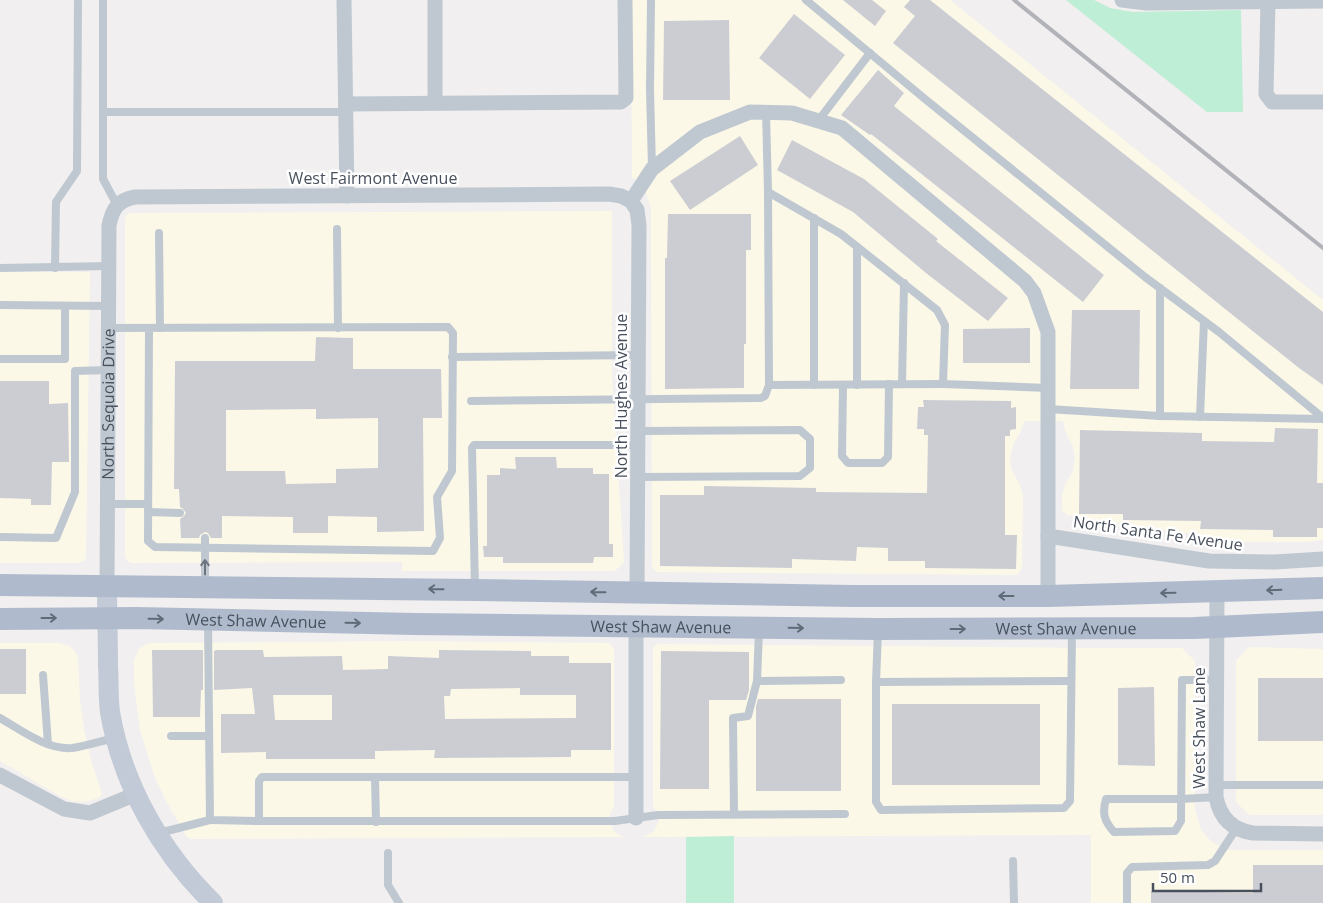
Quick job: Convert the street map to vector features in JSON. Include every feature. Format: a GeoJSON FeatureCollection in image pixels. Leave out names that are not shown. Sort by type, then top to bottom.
{"type":"FeatureCollection","features":[{"type":"Feature","properties":{"kind":"main road","name":"West Shaw Avenue"},"geometry":{"type":"LineString","coordinates":[[0,585],[208,619],[414,624],[878,629],[1217,627],[1323,622]]}},
{"type":"Feature","properties":{"kind":"main road","name":"West Shaw Avenue"},"geometry":{"type":"LineString","coordinates":[[0,619],[205,587],[853,596],[1048,596],[1323,588]]}},
{"type":"Feature","properties":{"kind":"main road"},"geometry":{"type":"LineString","coordinates":[[414,624],[495,610],[619,611],[631,604],[637,593]]}},
{"type":"Feature","properties":{"kind":"main road"},"geometry":{"type":"LineString","coordinates":[[636,626],[641,612],[653,608],[776,609],[853,596]]}},
{"type":"Feature","properties":{"kind":"main road"},"geometry":{"type":"LineString","coordinates":[[878,629],[904,614],[1026,614],[1040,609],[1048,596]]}},
{"type":"Feature","properties":{"kind":"street"},"geometry":{"type":"LineString","coordinates":[[344,0],[347,196]]}},
{"type":"Feature","properties":{"kind":"street"},"geometry":{"type":"LineString","coordinates":[[435,0],[435,102]]}},
{"type":"Feature","properties":{"kind":"street"},"geometry":{"type":"LineString","coordinates":[[346,108],[435,102],[621,102],[626,98],[625,0]]}},
{"type":"Feature","properties":{"kind":"street"},"geometry":{"type":"LineString","coordinates":[[1122,0],[1147,3],[1183,1],[1323,1]]}},
{"type":"Feature","properties":{"kind":"street"},"geometry":{"type":"LineString","coordinates":[[1268,1],[1266,94],[1269,100],[1272,102],[1323,102]]}},
{"type":"Feature","properties":{"kind":"street"},"geometry":{"type":"LineString","coordinates":[[630,201],[652,169],[700,132],[750,112],[792,113],[842,128],[1025,281],[1034,293],[1048,332],[1048,596]]}},
{"type":"Feature","properties":{"kind":"street","name":"West Fairmont Avenue"},"geometry":{"type":"LineString","coordinates":[[117,205],[125,199],[134,197],[609,194],[620,196],[630,201]]}},
{"type":"Feature","properties":{"kind":"street","name":"North Hughes Avenue"},"geometry":{"type":"LineString","coordinates":[[630,201],[637,210],[639,225],[637,593]]}},
{"type":"Feature","properties":{"kind":"street","name":"North Sequoia Drive"},"geometry":{"type":"LineString","coordinates":[[107,603],[109,226],[111,214],[117,205]]}},
{"type":"Feature","properties":{"kind":"street","name":"North Santa Fe Avenue"},"geometry":{"type":"LineString","coordinates":[[1048,536],[1209,561],[1275,562],[1323,559]]}},
{"type":"Feature","properties":{"kind":"street","name":"West Shaw Lane"},"geometry":{"type":"LineString","coordinates":[[1217,592],[1216,791],[1222,814],[1236,829]]}},
{"type":"Feature","properties":{"kind":"street"},"geometry":{"type":"LineString","coordinates":[[107,603],[109,699],[116,738],[136,794],[156,834],[185,874],[212,903]]}},
{"type":"Feature","properties":{"kind":"street"},"geometry":{"type":"LineString","coordinates":[[636,626],[636,818]]}},
{"type":"Feature","properties":{"kind":"street"},"geometry":{"type":"LineString","coordinates":[[0,775],[64,809],[90,813],[136,794]]}},
{"type":"Feature","properties":{"kind":"street"},"geometry":{"type":"LineString","coordinates":[[1236,829],[1253,833],[1323,834]]}},
{"type":"Feature","properties":{"kind":"lane"},"geometry":{"type":"LineString","coordinates":[[55,268],[56,202],[77,171],[78,0]]}},
{"type":"Feature","properties":{"kind":"lane"},"geometry":{"type":"LineString","coordinates":[[103,0],[103,179],[117,205]]}},
{"type":"Feature","properties":{"kind":"lane"},"geometry":{"type":"LineString","coordinates":[[651,0],[650,89],[652,169]]}},
{"type":"Feature","properties":{"kind":"lane"},"geometry":{"type":"LineString","coordinates":[[806,0],[1323,418]]}},
{"type":"Feature","properties":{"kind":"lane"},"geometry":{"type":"LineString","coordinates":[[818,121],[870,53]]}},
{"type":"Feature","properties":{"kind":"lane"},"geometry":{"type":"LineString","coordinates":[[103,112],[346,108]]}},
{"type":"Feature","properties":{"kind":"lane"},"geometry":{"type":"LineString","coordinates":[[471,401],[761,398],[765,396],[769,385],[766,112]]}},
{"type":"Feature","properties":{"kind":"lane"},"geometry":{"type":"LineString","coordinates":[[768,192],[841,234],[937,310],[945,325],[943,384]]}},
{"type":"Feature","properties":{"kind":"lane"},"geometry":{"type":"LineString","coordinates":[[814,218],[814,385]]}},
{"type":"Feature","properties":{"kind":"lane"},"geometry":{"type":"LineString","coordinates":[[337,228],[338,328]]}},
{"type":"Feature","properties":{"kind":"lane"},"geometry":{"type":"LineString","coordinates":[[159,233],[160,328]]}},
{"type":"Feature","properties":{"kind":"lane"},"geometry":{"type":"LineString","coordinates":[[857,247],[857,385]]}},
{"type":"Feature","properties":{"kind":"lane"},"geometry":{"type":"LineString","coordinates":[[0,268],[109,266]]}},
{"type":"Feature","properties":{"kind":"lane"},"geometry":{"type":"LineString","coordinates":[[902,384],[904,284]]}},
{"type":"Feature","properties":{"kind":"lane"},"geometry":{"type":"LineString","coordinates":[[1160,288],[1160,416]]}},
{"type":"Feature","properties":{"kind":"lane"},"geometry":{"type":"LineString","coordinates":[[0,306],[109,306]]}},
{"type":"Feature","properties":{"kind":"lane"},"geometry":{"type":"LineString","coordinates":[[0,537],[56,538],[75,492],[75,371],[65,359],[65,306]]}},
{"type":"Feature","properties":{"kind":"lane"},"geometry":{"type":"LineString","coordinates":[[1200,417],[1204,321]]}},
{"type":"Feature","properties":{"kind":"lane"},"geometry":{"type":"LineString","coordinates":[[109,328],[448,327],[453,333],[452,471],[437,497],[440,538],[433,551],[155,547],[148,541],[148,328]]}},
{"type":"Feature","properties":{"kind":"lane"},"geometry":{"type":"LineString","coordinates":[[452,357],[639,355]]}},
{"type":"Feature","properties":{"kind":"lane"},"geometry":{"type":"LineString","coordinates":[[0,359],[65,359]]}},
{"type":"Feature","properties":{"kind":"lane"},"geometry":{"type":"LineString","coordinates":[[75,371],[109,370]]}},
{"type":"Feature","properties":{"kind":"lane"},"geometry":{"type":"LineString","coordinates":[[843,385],[842,456],[848,463],[882,463],[888,457],[889,384]]}},
{"type":"Feature","properties":{"kind":"lane"},"geometry":{"type":"LineString","coordinates":[[769,385],[943,384],[1048,388]]}},
{"type":"Feature","properties":{"kind":"lane"},"geometry":{"type":"LineString","coordinates":[[1048,409],[1160,416],[1323,418]]}},
{"type":"Feature","properties":{"kind":"lane"},"geometry":{"type":"LineString","coordinates":[[475,590],[472,448],[474,445],[800,430],[810,439],[810,468],[800,476],[638,477]]}},
{"type":"Feature","properties":{"kind":"lane"},"geometry":{"type":"LineString","coordinates":[[108,504],[180,513]]}},
{"type":"Feature","properties":{"kind":"lane"},"geometry":{"type":"LineString","coordinates":[[205,538],[205,587]]}},
{"type":"Feature","properties":{"kind":"lane"},"geometry":{"type":"LineString","coordinates":[[208,619],[210,820]]}},
{"type":"Feature","properties":{"kind":"lane"},"geometry":{"type":"LineString","coordinates":[[734,814],[734,718],[748,716],[757,681],[759,628]]}},
{"type":"Feature","properties":{"kind":"lane"},"geometry":{"type":"LineString","coordinates":[[878,629],[876,802],[880,810],[1064,808],[1070,801],[1072,629]]}},
{"type":"Feature","properties":{"kind":"lane"},"geometry":{"type":"LineString","coordinates":[[43,675],[48,744]]}},
{"type":"Feature","properties":{"kind":"lane"},"geometry":{"type":"LineString","coordinates":[[757,681],[841,680]]}},
{"type":"Feature","properties":{"kind":"lane"},"geometry":{"type":"LineString","coordinates":[[1217,680],[1182,680],[1181,799],[1181,821],[1175,831],[1114,832],[1104,817],[1103,807],[1106,798],[1181,799],[1216,791],[1323,785]]}},
{"type":"Feature","properties":{"kind":"lane"},"geometry":{"type":"LineString","coordinates":[[876,682],[1071,681]]}},
{"type":"Feature","properties":{"kind":"lane"},"geometry":{"type":"LineString","coordinates":[[0,718],[48,744],[58,747],[72,748],[116,738]]}},
{"type":"Feature","properties":{"kind":"lane"},"geometry":{"type":"LineString","coordinates":[[171,736],[209,736]]}},
{"type":"Feature","properties":{"kind":"lane"},"geometry":{"type":"LineString","coordinates":[[259,820],[259,781],[262,777],[636,777]]}},
{"type":"Feature","properties":{"kind":"lane"},"geometry":{"type":"LineString","coordinates":[[375,778],[376,822]]}},
{"type":"Feature","properties":{"kind":"lane"},"geometry":{"type":"LineString","coordinates":[[156,834],[210,820],[376,822],[615,821],[658,815],[845,814]]}},
{"type":"Feature","properties":{"kind":"lane"},"geometry":{"type":"LineString","coordinates":[[1127,903],[1128,873],[1132,867],[1208,865],[1215,861],[1236,829]]}},
{"type":"Feature","properties":{"kind":"lane"},"geometry":{"type":"LineString","coordinates":[[388,853],[388,885],[399,903]]}},
{"type":"Feature","properties":{"kind":"lane"},"geometry":{"type":"LineString","coordinates":[[1013,861],[1014,903]]}},
{"type":"Feature","properties":{"kind":"shaded area"},"geometry":{"type":"Polygon","coordinates":[[[631,0],[950,0],[1323,300],[1323,540],[1304,542],[1243,542],[1067,515],[1062,510],[1062,494],[1073,471],[1075,458],[1063,421],[1024,421],[1013,445],[1010,457],[1011,469],[1020,485],[1023,496],[1022,567],[1018,574],[657,572],[654,570],[652,567],[651,208],[645,190],[632,177],[631,0]]]}},
{"type":"Feature","properties":{"kind":"shaded area"},"geometry":{"type":"Polygon","coordinates":[[[612,211],[612,375],[624,562],[615,571],[402,571],[402,562],[132,563],[127,561],[125,556],[125,219],[127,215],[131,213],[612,211]]]}},
{"type":"Feature","properties":{"kind":"shaded area"},"geometry":{"type":"Polygon","coordinates":[[[0,272],[90,272],[86,557],[84,561],[79,563],[0,563],[0,272]]]}},
{"type":"Feature","properties":{"kind":"shaded area"},"geometry":{"type":"Polygon","coordinates":[[[403,641],[609,643],[614,648],[614,807],[609,821],[614,832],[624,837],[190,839],[186,836],[154,775],[140,730],[134,683],[134,660],[139,649],[149,643],[403,641]]]}},
{"type":"Feature","properties":{"kind":"shaded area"},"geometry":{"type":"Polygon","coordinates":[[[0,643],[59,643],[69,646],[75,651],[78,658],[84,729],[91,760],[102,794],[99,798],[84,802],[72,801],[0,761],[0,643]]]}},
{"type":"Feature","properties":{"kind":"shaded area"},"geometry":{"type":"Polygon","coordinates":[[[658,644],[1182,648],[1195,661],[1195,809],[1201,830],[1211,841],[1230,850],[1323,850],[1323,903],[1091,903],[1091,835],[643,837],[654,831],[659,821],[658,814],[653,807],[653,648],[658,644]]]}},
{"type":"Feature","properties":{"kind":"shaded area"},"geometry":{"type":"Polygon","coordinates":[[[1249,647],[1323,649],[1323,815],[1249,815],[1236,802],[1236,661],[1249,647]]]}},
{"type":"Feature","properties":{"kind":"green space"},"geometry":{"type":"Polygon","coordinates":[[[1066,0],[1094,0],[1110,8],[1133,12],[1241,10],[1243,112],[1207,112],[1066,0]]]}},
{"type":"Feature","properties":{"kind":"green space"},"geometry":{"type":"Polygon","coordinates":[[[734,836],[734,903],[686,903],[686,837],[734,836]]]}},
{"type":"Feature","properties":{"kind":"building"},"geometry":{"type":"Polygon","coordinates":[[[843,0],[872,0],[886,11],[875,26],[843,0]]]}},
{"type":"Feature","properties":{"kind":"building"},"geometry":{"type":"Polygon","coordinates":[[[910,0],[930,0],[1323,312],[1323,385],[1299,368],[893,43],[915,16],[904,7],[910,0]]]}},
{"type":"Feature","properties":{"kind":"building"},"geometry":{"type":"Polygon","coordinates":[[[794,14],[845,55],[810,99],[759,58],[794,14]]]}},
{"type":"Feature","properties":{"kind":"building"},"geometry":{"type":"Polygon","coordinates":[[[729,20],[730,100],[663,100],[664,21],[729,20]]]}},
{"type":"Feature","properties":{"kind":"building"},"geometry":{"type":"Polygon","coordinates":[[[878,70],[904,93],[894,106],[1104,275],[1083,302],[871,134],[841,115],[878,70]]]}},
{"type":"Feature","properties":{"kind":"building"},"geometry":{"type":"Polygon","coordinates":[[[740,136],[758,165],[690,210],[670,181],[740,136]]]}},
{"type":"Feature","properties":{"kind":"building"},"geometry":{"type":"Polygon","coordinates":[[[792,140],[864,179],[938,239],[936,241],[1008,298],[988,321],[926,273],[853,212],[777,170],[792,140]]]}},
{"type":"Feature","properties":{"kind":"building"},"geometry":{"type":"Polygon","coordinates":[[[668,214],[751,214],[751,250],[746,250],[744,388],[665,389],[665,258],[667,258],[668,214]]]}},
{"type":"Feature","properties":{"kind":"building"},"geometry":{"type":"Polygon","coordinates":[[[1072,310],[1140,310],[1139,389],[1070,389],[1072,310]]]}},
{"type":"Feature","properties":{"kind":"building"},"geometry":{"type":"Polygon","coordinates":[[[1030,328],[1030,363],[963,363],[963,329],[1030,328]]]}},
{"type":"Feature","properties":{"kind":"building"},"geometry":{"type":"Polygon","coordinates":[[[316,337],[353,338],[353,369],[441,369],[442,418],[423,418],[424,531],[377,532],[377,517],[328,516],[328,533],[293,533],[293,517],[222,516],[222,538],[211,538],[205,532],[199,538],[181,538],[180,519],[186,513],[180,507],[179,489],[174,489],[175,361],[315,361],[316,337]],[[316,409],[226,410],[226,471],[285,471],[286,484],[336,483],[336,469],[378,468],[378,418],[316,419],[316,409]]]}},
{"type":"Feature","properties":{"kind":"building"},"geometry":{"type":"Polygon","coordinates":[[[0,381],[49,381],[49,404],[68,403],[69,462],[52,462],[51,505],[31,505],[31,499],[0,498],[0,381]]]}},
{"type":"Feature","properties":{"kind":"building"},"geometry":{"type":"Polygon","coordinates":[[[923,400],[1011,401],[1011,408],[1016,407],[1016,429],[1010,430],[1010,436],[1005,436],[1005,535],[1017,535],[1016,569],[925,568],[925,561],[888,561],[888,548],[857,547],[856,561],[792,559],[792,568],[660,566],[660,495],[704,495],[704,486],[816,488],[816,492],[927,493],[928,435],[924,435],[924,429],[917,429],[918,407],[924,407],[923,400]]]}},
{"type":"Feature","properties":{"kind":"building"},"geometry":{"type":"Polygon","coordinates":[[[1275,428],[1318,429],[1317,483],[1323,483],[1323,528],[1317,528],[1317,537],[1273,537],[1273,530],[1200,529],[1201,521],[1123,520],[1123,514],[1079,514],[1080,430],[1202,433],[1202,441],[1274,442],[1275,428]]]}},
{"type":"Feature","properties":{"kind":"building"},"geometry":{"type":"Polygon","coordinates":[[[515,457],[556,457],[557,468],[593,468],[593,474],[609,474],[609,544],[613,544],[613,557],[594,557],[593,563],[503,563],[503,557],[484,557],[483,546],[487,546],[487,475],[500,475],[500,468],[516,469],[515,457]]]}},
{"type":"Feature","properties":{"kind":"building"},"geometry":{"type":"Polygon","coordinates":[[[0,649],[26,649],[26,694],[0,694],[0,649]]]}},
{"type":"Feature","properties":{"kind":"building"},"geometry":{"type":"Polygon","coordinates":[[[152,650],[203,650],[203,690],[201,690],[200,717],[153,717],[152,650]]]}},
{"type":"Feature","properties":{"kind":"building"},"geometry":{"type":"Polygon","coordinates":[[[263,650],[264,657],[342,656],[343,670],[388,669],[388,656],[439,658],[439,650],[531,651],[531,656],[569,656],[569,663],[611,663],[611,750],[571,750],[571,757],[434,758],[435,750],[375,751],[375,759],[266,759],[266,752],[221,753],[221,714],[255,714],[252,688],[214,690],[214,651],[263,650]],[[520,688],[451,689],[450,696],[444,696],[445,719],[576,718],[576,695],[520,695],[520,688]],[[273,695],[275,720],[332,720],[332,695],[273,695]]]}},
{"type":"Feature","properties":{"kind":"building"},"geometry":{"type":"Polygon","coordinates":[[[661,651],[749,652],[749,690],[746,700],[709,700],[709,789],[660,789],[661,651]]]}},
{"type":"Feature","properties":{"kind":"building"},"geometry":{"type":"Polygon","coordinates":[[[1258,678],[1323,678],[1323,741],[1258,741],[1258,678]]]}},
{"type":"Feature","properties":{"kind":"building"},"geometry":{"type":"Polygon","coordinates":[[[1154,687],[1155,766],[1118,765],[1118,688],[1154,687]]]}},
{"type":"Feature","properties":{"kind":"building"},"geometry":{"type":"Polygon","coordinates":[[[758,699],[841,699],[841,791],[756,791],[756,706],[758,699]]]}},
{"type":"Feature","properties":{"kind":"building"},"geometry":{"type":"Polygon","coordinates":[[[892,704],[1040,704],[1040,785],[892,785],[892,704]]]}},
{"type":"Feature","properties":{"kind":"building"},"geometry":{"type":"Polygon","coordinates":[[[1253,865],[1323,865],[1323,903],[1151,903],[1151,891],[1253,893],[1253,865]]]}},
{"type":"Feature","properties":{"kind":"railway"},"geometry":{"type":"LineString","coordinates":[[1014,0],[1323,248]]}}]}
